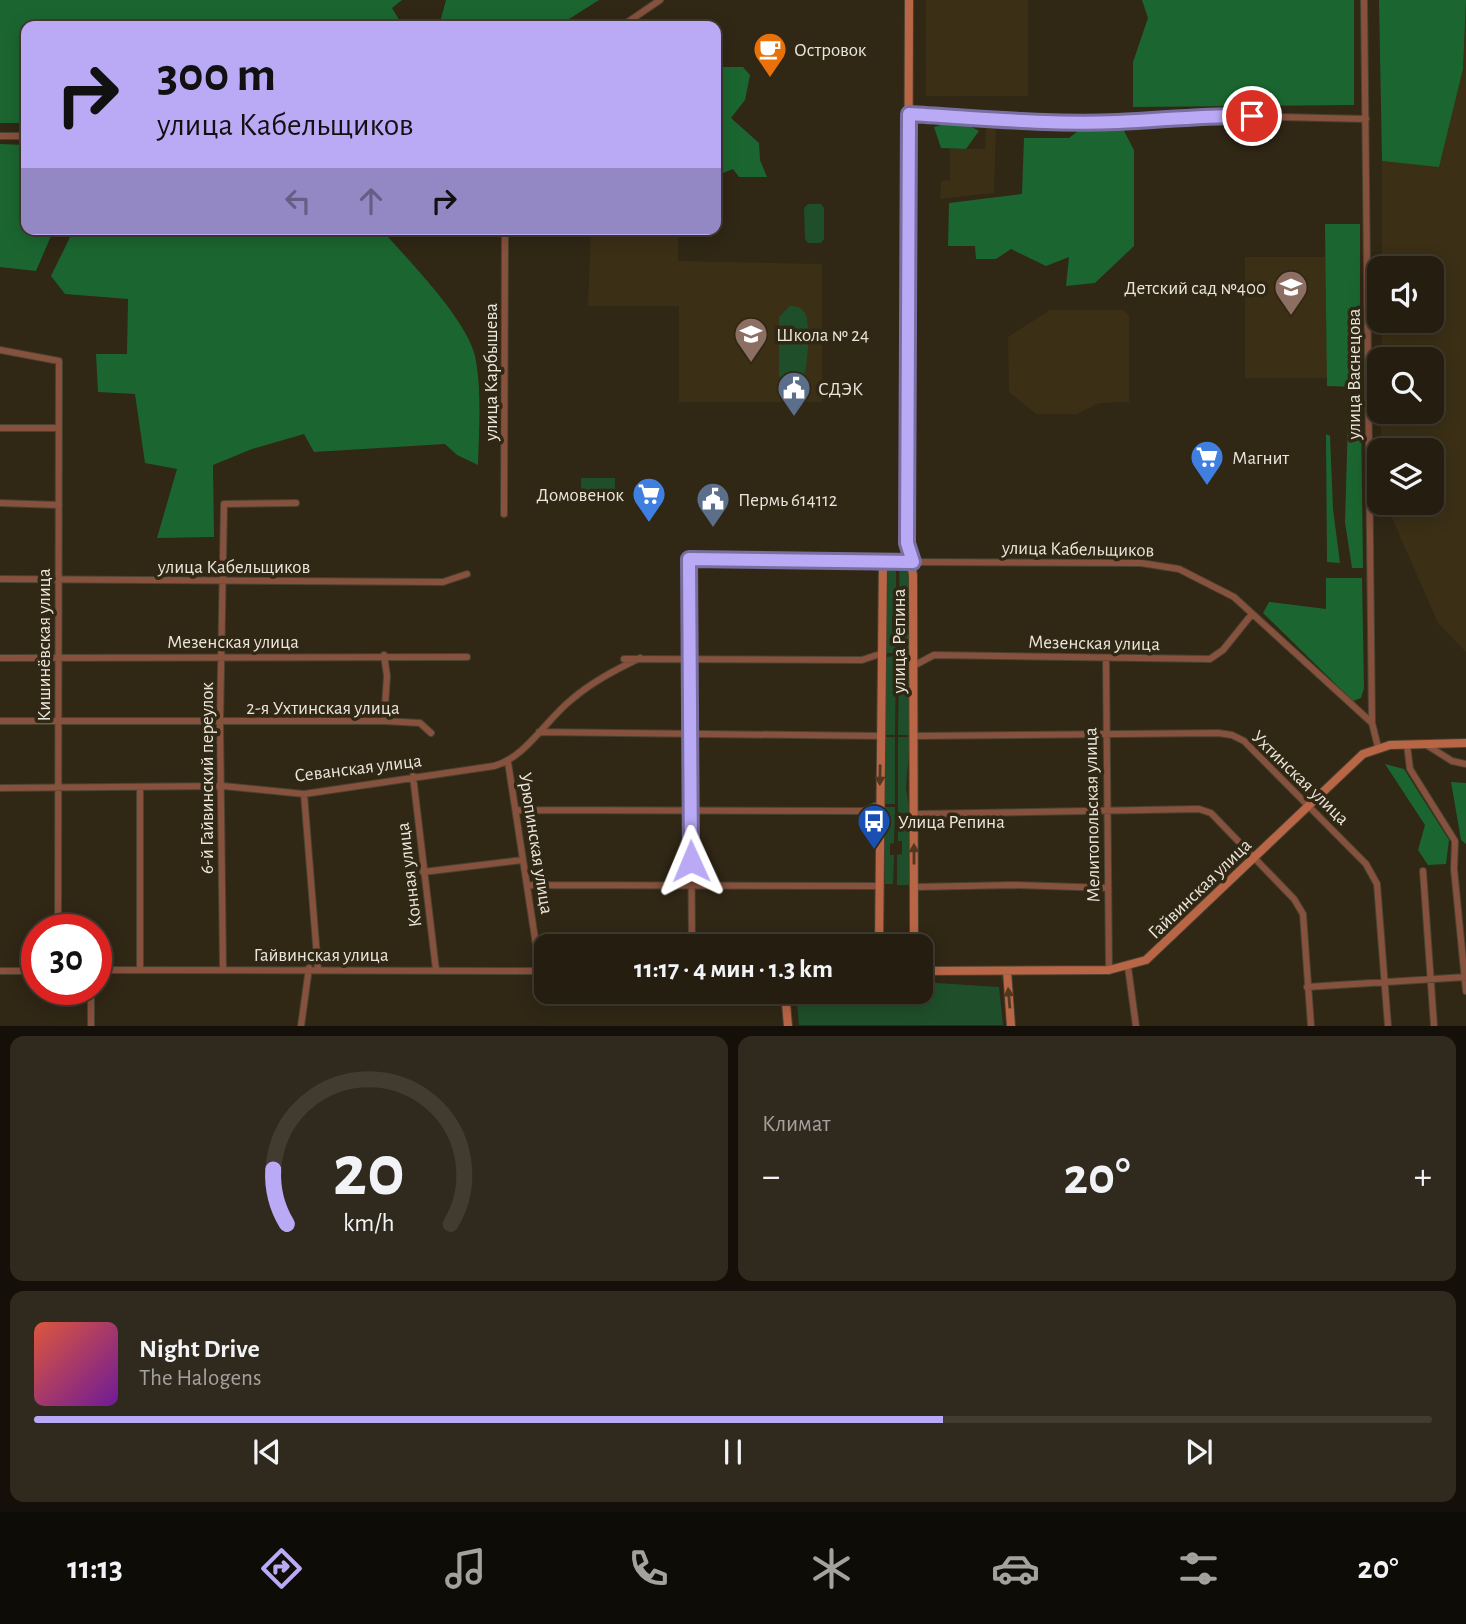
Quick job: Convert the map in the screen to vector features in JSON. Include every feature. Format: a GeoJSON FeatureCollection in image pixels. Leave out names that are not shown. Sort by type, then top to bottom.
{"type":"FeatureCollection","features":[{"type":"Feature","properties":{"kind":"street"},"geometry":{"type":"LineString","coordinates":[[629,21],[660,0]]}},
{"type":"Feature","properties":{"kind":"street","name":"улица Репина"},"geometry":{"type":"LineString","coordinates":[[909,0],[907,543],[913,562],[914,934]]}},
{"type":"Feature","properties":{"kind":"street","name":"улица Васнецова"},"geometry":{"type":"LineString","coordinates":[[1364,0],[1372,723],[1378,747]]}},
{"type":"Feature","properties":{"kind":"street"},"geometry":{"type":"LineString","coordinates":[[909,114],[1058,122],[1118,122],[1199,115],[1366,119]]}},
{"type":"Feature","properties":{"kind":"street"},"geometry":{"type":"LineString","coordinates":[[0,136],[21,136]]}},
{"type":"Feature","properties":{"kind":"street","name":"улица Карбышева"},"geometry":{"type":"LineString","coordinates":[[504,514],[505,235]]}},
{"type":"Feature","properties":{"kind":"street","name":"Кишинёвская улица"},"geometry":{"type":"LineString","coordinates":[[0,351],[59,361],[58,914]]}},
{"type":"Feature","properties":{"kind":"street"},"geometry":{"type":"LineString","coordinates":[[0,428],[59,428]]}},
{"type":"Feature","properties":{"kind":"street"},"geometry":{"type":"LineString","coordinates":[[0,503],[59,505]]}},
{"type":"Feature","properties":{"kind":"street","name":"6-й Гайвинский переулок"},"geometry":{"type":"LineString","coordinates":[[223,969],[223,786],[220,723],[224,504],[296,503]]}},
{"type":"Feature","properties":{"kind":"street"},"geometry":{"type":"LineString","coordinates":[[897,559],[907,543]]}},
{"type":"Feature","properties":{"kind":"street","name":"улица Кабельщиков"},"geometry":{"type":"LineString","coordinates":[[690,659],[689,559],[897,559],[913,562],[1161,565],[1207,581],[1234,597],[1372,723]]}},
{"type":"Feature","properties":{"kind":"street","name":"улица Репина"},"geometry":{"type":"LineString","coordinates":[[879,934],[883,559]]}},
{"type":"Feature","properties":{"kind":"street","name":"улица Кабельщиков"},"geometry":{"type":"LineString","coordinates":[[0,579],[443,582],[467,574]]}},
{"type":"Feature","properties":{"kind":"street","name":"Мезенская улица"},"geometry":{"type":"LineString","coordinates":[[917,664],[934,654],[1210,659],[1223,650],[1252,614]]}},
{"type":"Feature","properties":{"kind":"street"},"geometry":{"type":"LineString","coordinates":[[384,655],[387,687],[384,721]]}},
{"type":"Feature","properties":{"kind":"street","name":"Мезенская улица"},"geometry":{"type":"LineString","coordinates":[[0,658],[384,655],[467,657]]}},
{"type":"Feature","properties":{"kind":"street"},"geometry":{"type":"LineString","coordinates":[[624,659],[862,660],[877,655]]}},
{"type":"Feature","properties":{"kind":"street"},"geometry":{"type":"LineString","coordinates":[[508,762],[555,713],[589,686],[640,659]]}},
{"type":"Feature","properties":{"kind":"street"},"geometry":{"type":"LineString","coordinates":[[690,659],[692,934]]}},
{"type":"Feature","properties":{"kind":"street","name":"Мелитопольская улица"},"geometry":{"type":"LineString","coordinates":[[1107,659],[1109,970]]}},
{"type":"Feature","properties":{"kind":"street","name":"2-я Ухтинская улица"},"geometry":{"type":"LineString","coordinates":[[0,720],[220,723],[384,721],[420,723],[431,733]]}},
{"type":"Feature","properties":{"kind":"street"},"geometry":{"type":"LineString","coordinates":[[539,732],[881,736]]}},
{"type":"Feature","properties":{"kind":"street","name":"Ухтинская улица"},"geometry":{"type":"LineString","coordinates":[[914,736],[1232,735],[1244,741],[1366,864],[1377,884],[1388,1026]]}},
{"type":"Feature","properties":{"kind":"street","name":"Гайвинская улица"},"geometry":{"type":"LineString","coordinates":[[933,971],[1109,970],[1128,967],[1153,956],[1350,763],[1378,747],[1466,743]]}},
{"type":"Feature","properties":{"kind":"street"},"geometry":{"type":"LineString","coordinates":[[1425,744],[1452,761],[1466,764]]}},
{"type":"Feature","properties":{"kind":"street"},"geometry":{"type":"LineString","coordinates":[[1407,745],[1408,762],[1414,776],[1455,841],[1454,869],[1466,992]]}},
{"type":"Feature","properties":{"kind":"street","name":"Севанская улица"},"geometry":{"type":"LineString","coordinates":[[0,788],[223,786],[304,793],[508,762]]}},
{"type":"Feature","properties":{"kind":"street","name":"Урюпинская улица"},"geometry":{"type":"LineString","coordinates":[[508,762],[536,934]]}},
{"type":"Feature","properties":{"kind":"street","name":"Конная улица"},"geometry":{"type":"LineString","coordinates":[[413,776],[436,970]]}},
{"type":"Feature","properties":{"kind":"street"},"geometry":{"type":"LineString","coordinates":[[140,788],[140,969]]}},
{"type":"Feature","properties":{"kind":"street"},"geometry":{"type":"LineString","coordinates":[[304,793],[318,969]]}},
{"type":"Feature","properties":{"kind":"street"},"geometry":{"type":"LineString","coordinates":[[516,810],[665,808],[690,811],[864,811],[875,806]]}},
{"type":"Feature","properties":{"kind":"street"},"geometry":{"type":"LineString","coordinates":[[918,814],[1199,809],[1211,813],[1294,899],[1303,914],[1311,1026]]}},
{"type":"Feature","properties":{"kind":"street"},"geometry":{"type":"LineString","coordinates":[[423,872],[522,860]]}},
{"type":"Feature","properties":{"kind":"street"},"geometry":{"type":"LineString","coordinates":[[1423,871],[1433,1026]]}},
{"type":"Feature","properties":{"kind":"street"},"geometry":{"type":"LineString","coordinates":[[527,885],[880,886]]}},
{"type":"Feature","properties":{"kind":"street"},"geometry":{"type":"LineString","coordinates":[[914,887],[1014,885],[1108,888]]}},
{"type":"Feature","properties":{"kind":"street"},"geometry":{"type":"LineString","coordinates":[[1128,967],[1136,1026]]}},
{"type":"Feature","properties":{"kind":"street"},"geometry":{"type":"LineString","coordinates":[[301,1026],[309,968]]}},
{"type":"Feature","properties":{"kind":"street","name":"Гайвинская улица"},"geometry":{"type":"LineString","coordinates":[[112,970],[309,968],[534,971]]}},
{"type":"Feature","properties":{"kind":"street"},"geometry":{"type":"LineString","coordinates":[[0,971],[21,971]]}},
{"type":"Feature","properties":{"kind":"street"},"geometry":{"type":"LineString","coordinates":[[1007,971],[1011,1026]]}},
{"type":"Feature","properties":{"kind":"street"},"geometry":{"type":"LineString","coordinates":[[1307,987],[1465,977]]}},
{"type":"Feature","properties":{"kind":"street"},"geometry":{"type":"LineString","coordinates":[[786,1004],[788,1026]]}},
{"type":"Feature","properties":{"kind":"street"},"geometry":{"type":"LineString","coordinates":[[91,1026],[92,1005]]}},
{"type":"Feature","properties":{"kind":"shaded area"},"geometry":{"type":"Polygon","coordinates":[[[926,0],[1028,0],[1028,96],[926,96],[926,0]]]}},
{"type":"Feature","properties":{"kind":"shaded area"},"geometry":{"type":"Polygon","coordinates":[[[1466,0],[1466,652],[1438,623],[1391,515],[1444,515],[1444,438],[1381,438],[1381,424],[1444,424],[1444,347],[1382,347],[1382,333],[1444,333],[1444,256],[1382,256],[1382,161],[1439,166],[1463,69],[1466,0]]]}},
{"type":"Feature","properties":{"kind":"shaded area"},"geometry":{"type":"Polygon","coordinates":[[[986,127],[996,127],[994,193],[940,199],[941,181],[950,180],[950,149],[985,149],[986,127]]]}},
{"type":"Feature","properties":{"kind":"shaded area","name":"Школа № 24"},"geometry":{"type":"Polygon","coordinates":[[[591,235],[678,235],[678,261],[822,264],[822,402],[679,402],[679,306],[588,306],[591,235]]]}},
{"type":"Feature","properties":{"kind":"shaded area","name":"Детский сад №400"},"geometry":{"type":"Polygon","coordinates":[[[1245,257],[1337,257],[1336,378],[1245,378],[1245,257]]]}},
{"type":"Feature","properties":{"kind":"shaded area","name":"Детский сад №400"},"geometry":{"type":"Polygon","coordinates":[[[1050,310],[1123,310],[1129,315],[1129,402],[1099,403],[1077,414],[1036,414],[1009,392],[1008,337],[1050,310]]]}},
{"type":"Feature","properties":{"kind":"green space"},"geometry":{"type":"Polygon","coordinates":[[[0,0],[402,0],[392,8],[400,21],[21,21],[21,123],[0,123],[0,0]]]}},
{"type":"Feature","properties":{"kind":"green space"},"geometry":{"type":"Polygon","coordinates":[[[446,0],[599,0],[566,21],[440,21],[446,0]]]}},
{"type":"Feature","properties":{"kind":"green space"},"geometry":{"type":"Polygon","coordinates":[[[1142,0],[1354,0],[1354,105],[1133,107],[1133,62],[1148,18],[1142,0]]]}},
{"type":"Feature","properties":{"kind":"green space"},"geometry":{"type":"Polygon","coordinates":[[[1379,0],[1466,0],[1463,69],[1439,167],[1382,161],[1379,0]]]}},
{"type":"Feature","properties":{"kind":"green space"},"geometry":{"type":"Polygon","coordinates":[[[743,67],[750,75],[745,100],[731,118],[759,143],[760,160],[767,177],[739,177],[733,169],[721,174],[721,68],[743,67]]]}},
{"type":"Feature","properties":{"kind":"green space"},"geometry":{"type":"Polygon","coordinates":[[[948,123],[966,124],[979,131],[966,149],[941,148],[934,127],[948,123]]]}},
{"type":"Feature","properties":{"kind":"green space"},"geometry":{"type":"Polygon","coordinates":[[[1083,127],[1122,127],[1134,150],[1134,246],[1095,283],[1066,286],[1069,257],[1046,266],[1011,249],[996,259],[976,259],[975,246],[948,246],[949,203],[1022,194],[1024,138],[1069,138],[1083,127]]]}},
{"type":"Feature","properties":{"kind":"green space"},"geometry":{"type":"Polygon","coordinates":[[[0,144],[21,145],[21,235],[51,235],[36,271],[0,267],[0,144]]]}},
{"type":"Feature","properties":{"kind":"green space"},"geometry":{"type":"Polygon","coordinates":[[[808,204],[821,204],[824,208],[824,239],[821,243],[808,243],[805,239],[804,208],[808,204]]]}},
{"type":"Feature","properties":{"kind":"green space"},"geometry":{"type":"Polygon","coordinates":[[[1325,224],[1360,224],[1360,387],[1327,386],[1325,224]]]}},
{"type":"Feature","properties":{"kind":"green space"},"geometry":{"type":"Polygon","coordinates":[[[71,235],[386,235],[448,307],[460,324],[475,356],[480,410],[478,465],[457,455],[445,444],[314,452],[304,434],[252,449],[213,465],[214,537],[157,538],[177,469],[145,463],[135,394],[98,392],[96,354],[127,354],[128,299],[65,294],[51,276],[71,235]]]}},
{"type":"Feature","properties":{"kind":"green space"},"geometry":{"type":"Polygon","coordinates":[[[790,306],[802,309],[807,319],[807,362],[800,386],[785,386],[779,376],[779,317],[790,306]]]}},
{"type":"Feature","properties":{"kind":"green space"},"geometry":{"type":"Polygon","coordinates":[[[1361,415],[1363,568],[1352,568],[1345,522],[1348,420],[1361,415]]]}},
{"type":"Feature","properties":{"kind":"green space"},"geometry":{"type":"Polygon","coordinates":[[[1326,434],[1330,436],[1333,509],[1340,563],[1327,562],[1326,434]]]}},
{"type":"Feature","properties":{"kind":"green space"},"geometry":{"type":"Polygon","coordinates":[[[581,478],[615,478],[615,494],[581,494],[581,478]]]}},
{"type":"Feature","properties":{"kind":"green space"},"geometry":{"type":"Polygon","coordinates":[[[896,564],[896,617],[892,617],[892,631],[896,631],[896,653],[886,653],[888,571],[896,564]]]}},
{"type":"Feature","properties":{"kind":"green space"},"geometry":{"type":"Polygon","coordinates":[[[899,564],[906,566],[910,575],[909,663],[899,663],[900,627],[904,626],[904,616],[900,616],[899,564]]]}},
{"type":"Feature","properties":{"kind":"green space"},"geometry":{"type":"Polygon","coordinates":[[[1326,578],[1362,578],[1364,688],[1361,698],[1353,701],[1263,613],[1269,602],[1326,609],[1326,578]]]}},
{"type":"Feature","properties":{"kind":"green space"},"geometry":{"type":"Polygon","coordinates":[[[896,656],[895,735],[886,735],[886,657],[896,656]]]}},
{"type":"Feature","properties":{"kind":"green space"},"geometry":{"type":"Polygon","coordinates":[[[899,665],[909,665],[910,735],[898,735],[899,665]]]}},
{"type":"Feature","properties":{"kind":"green space"},"geometry":{"type":"Polygon","coordinates":[[[886,737],[895,737],[895,804],[885,804],[886,737]]]}},
{"type":"Feature","properties":{"kind":"green space"},"geometry":{"type":"Polygon","coordinates":[[[898,737],[910,737],[906,788],[910,813],[898,813],[898,737]]]}},
{"type":"Feature","properties":{"kind":"green space"},"geometry":{"type":"Polygon","coordinates":[[[1385,764],[1404,769],[1449,840],[1446,864],[1428,865],[1418,850],[1425,825],[1385,764]]]}},
{"type":"Feature","properties":{"kind":"green space"},"geometry":{"type":"Polygon","coordinates":[[[1451,782],[1466,783],[1466,844],[1461,840],[1451,782]]]}},
{"type":"Feature","properties":{"kind":"green space"},"geometry":{"type":"Polygon","coordinates":[[[885,807],[895,807],[894,843],[890,844],[890,855],[894,855],[893,884],[885,884],[885,807]]]}},
{"type":"Feature","properties":{"kind":"green space"},"geometry":{"type":"Polygon","coordinates":[[[898,816],[910,816],[910,885],[897,885],[897,855],[902,854],[902,841],[898,841],[898,816]]]}},
{"type":"Feature","properties":{"kind":"green space"},"geometry":{"type":"Polygon","coordinates":[[[933,983],[999,987],[1003,1025],[799,1025],[797,1004],[933,1004],[933,983]]]}},
{"type":"Feature","properties":{"kind":"place","name":"Островок"},"geometry":{"type":"Point","coordinates":[770,79]}},
{"type":"Feature","properties":{"kind":"place","name":"Детский сад №400"},"geometry":{"type":"Point","coordinates":[1291,317]}},
{"type":"Feature","properties":{"kind":"place","name":"Школа № 24"},"geometry":{"type":"Point","coordinates":[751,364]}},
{"type":"Feature","properties":{"kind":"place","name":"СДЭК"},"geometry":{"type":"Point","coordinates":[794,418]}},
{"type":"Feature","properties":{"kind":"place","name":"Магнит"},"geometry":{"type":"Point","coordinates":[1207,487]}},
{"type":"Feature","properties":{"kind":"place","name":"Домовенок"},"geometry":{"type":"Point","coordinates":[649,524]}},
{"type":"Feature","properties":{"kind":"place","name":"Пермь 614112"},"geometry":{"type":"Point","coordinates":[713,529]}},
{"type":"Feature","properties":{"kind":"place","name":"Улица Репина"},"geometry":{"type":"Point","coordinates":[874,851]}},
{"type":"Feature","properties":{"kind":"route"},"geometry":{"type":"LineString","coordinates":[[691,861],[689,559],[903,559],[913,562],[907,543],[909,114],[1058,122],[1118,122],[1199,115],[1252,116]]}}]}
